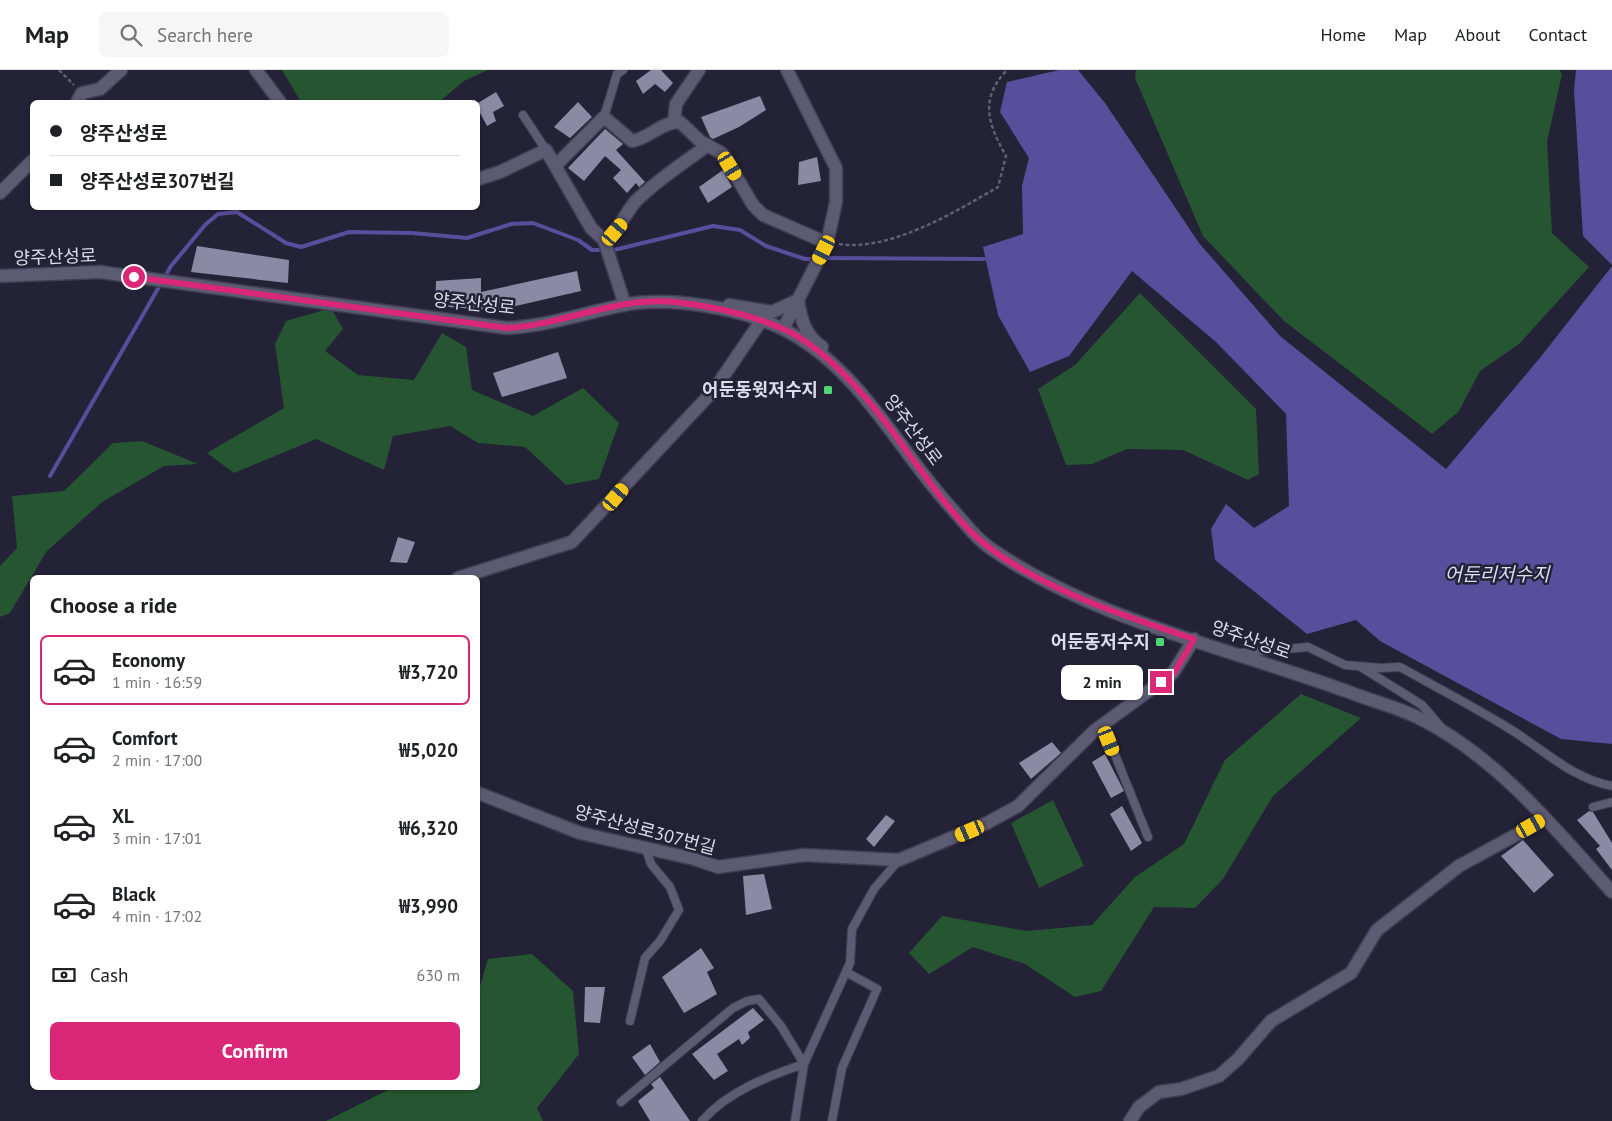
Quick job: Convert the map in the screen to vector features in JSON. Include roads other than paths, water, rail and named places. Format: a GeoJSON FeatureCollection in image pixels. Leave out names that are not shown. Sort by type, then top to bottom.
{"type":"FeatureCollection","features":[{"type":"Feature","properties":{"kind":"street"},"geometry":{"type":"LineString","coordinates":[[80,98],[100,89],[121,70]]}},
{"type":"Feature","properties":{"kind":"street"},"geometry":{"type":"LineString","coordinates":[[256,70],[278,100]]}},
{"type":"Feature","properties":{"kind":"street"},"geometry":{"type":"LineString","coordinates":[[674,122],[676,104],[699,70]]}},
{"type":"Feature","properties":{"kind":"street"},"geometry":{"type":"LineString","coordinates":[[783,329],[826,246],[836,202],[836,168],[787,70]]}},
{"type":"Feature","properties":{"kind":"street"},"geometry":{"type":"LineString","coordinates":[[556,166],[604,117],[632,141],[641,139],[668,122],[680,122],[700,141],[723,154],[753,205],[763,215],[826,246]]}},
{"type":"Feature","properties":{"kind":"street"},"geometry":{"type":"LineString","coordinates":[[605,242],[623,223],[627,212],[638,200],[708,145]]}},
{"type":"Feature","properties":{"kind":"street"},"geometry":{"type":"LineString","coordinates":[[480,178],[500,172],[546,150],[591,228],[605,242],[625,305]]}},
{"type":"Feature","properties":{"kind":"street"},"geometry":{"type":"LineString","coordinates":[[0,193],[30,163]]}},
{"type":"Feature","properties":{"kind":"street","name":"양주산성로"},"geometry":{"type":"LineString","coordinates":[[0,276],[100,272],[507,328],[547,324],[625,305],[672,302],[708,307],[761,320],[783,329],[831,362],[871,404],[946,503],[987,546],[1032,575],[1106,608],[1403,711],[1448,735],[1485,762],[1544,819],[1612,892]]}},
{"type":"Feature","properties":{"kind":"street"},"geometry":{"type":"LineString","coordinates":[[708,307],[720,304],[772,312],[798,300]]}},
{"type":"Feature","properties":{"kind":"street"},"geometry":{"type":"LineString","coordinates":[[798,300],[802,322],[813,341],[845,366],[847,378]]}},
{"type":"Feature","properties":{"kind":"street"},"geometry":{"type":"LineString","coordinates":[[468,575],[572,542],[714,390],[761,320]]}},
{"type":"Feature","properties":{"kind":"street","name":"양주산성로307번길"},"geometry":{"type":"LineString","coordinates":[[480,794],[580,833],[646,850],[694,858],[718,868],[804,855],[899,860],[987,823],[1018,806],[1103,725],[1174,673],[1194,639]]}},
{"type":"Feature","properties":{"kind":"street"},"geometry":{"type":"LineString","coordinates":[[1130,1121],[1139,1107],[1159,1092],[1181,1089],[1219,1076],[1238,1059],[1271,1021],[1351,973],[1377,930],[1459,866],[1544,819]]}},
{"type":"Feature","properties":{"kind":"lane"},"geometry":{"type":"LineString","coordinates":[[604,117],[617,74],[623,70]]}},
{"type":"Feature","properties":{"kind":"lane"},"geometry":{"type":"LineString","coordinates":[[522,115],[546,150]]}},
{"type":"Feature","properties":{"kind":"lane"},"geometry":{"type":"LineString","coordinates":[[1236,653],[1308,647],[1345,665],[1400,667],[1510,729],[1562,767],[1597,783],[1612,786]]}},
{"type":"Feature","properties":{"kind":"lane"},"geometry":{"type":"LineString","coordinates":[[1359,666],[1422,704],[1448,735]]}},
{"type":"Feature","properties":{"kind":"lane"},"geometry":{"type":"LineString","coordinates":[[1103,725],[1148,837]]}},
{"type":"Feature","properties":{"kind":"lane"},"geometry":{"type":"LineString","coordinates":[[1593,807],[1612,802]]}},
{"type":"Feature","properties":{"kind":"lane"},"geometry":{"type":"LineString","coordinates":[[630,1021],[645,958],[660,941],[679,910],[670,887],[651,864],[646,850]]}},
{"type":"Feature","properties":{"kind":"lane","name":"양주산성로307번길"},"geometry":{"type":"LineString","coordinates":[[795,1121],[804,1064],[850,963],[852,929],[874,889],[899,860]]}},
{"type":"Feature","properties":{"kind":"lane"},"geometry":{"type":"LineString","coordinates":[[832,1121],[842,1068],[877,988],[846,972]]}},
{"type":"Feature","properties":{"kind":"lane"},"geometry":{"type":"LineString","coordinates":[[621,1102],[733,1008],[747,1001],[758,999],[781,1026],[804,1064],[778,1073],[742,1090],[711,1110],[702,1121]]}},
{"type":"Feature","properties":{"kind":"water","name":"어둔리저수지"},"geometry":{"type":"Polygon","coordinates":[[[1059,70],[1078,70],[1105,103],[1199,243],[1280,336],[1446,469],[1539,359],[1612,266],[1612,744],[1561,739],[1380,641],[1356,620],[1307,634],[1215,560],[1211,529],[1226,504],[1254,528],[1289,506],[1286,414],[1216,342],[1132,271],[1069,356],[1030,372],[998,315],[983,247],[1023,234],[1022,186],[1029,158],[1000,112],[1007,82],[1059,70]]]}},
{"type":"Feature","properties":{"kind":"water"},"geometry":{"type":"Polygon","coordinates":[[[1576,70],[1612,70],[1612,265],[1583,236],[1574,90],[1576,70]]]}},
{"type":"Feature","properties":{"kind":"waterway"},"geometry":{"type":"LineString","coordinates":[[50,476],[171,266],[205,225],[218,214],[237,212],[286,243],[301,247],[349,232],[412,233],[467,238],[511,224],[533,223],[578,240],[592,250],[614,250],[713,226],[740,230],[766,246],[805,259],[816,259]]}},
{"type":"Feature","properties":{"kind":"waterway"},"geometry":{"type":"LineString","coordinates":[[823,258],[984,259]]}},
{"type":"Feature","properties":{"kind":"place","name":"어둔동윗저수지"},"geometry":{"type":"Point","coordinates":[828,390]}},
{"type":"Feature","properties":{"kind":"place","name":"어둔동저수지"},"geometry":{"type":"Point","coordinates":[1160,642]}}]}
